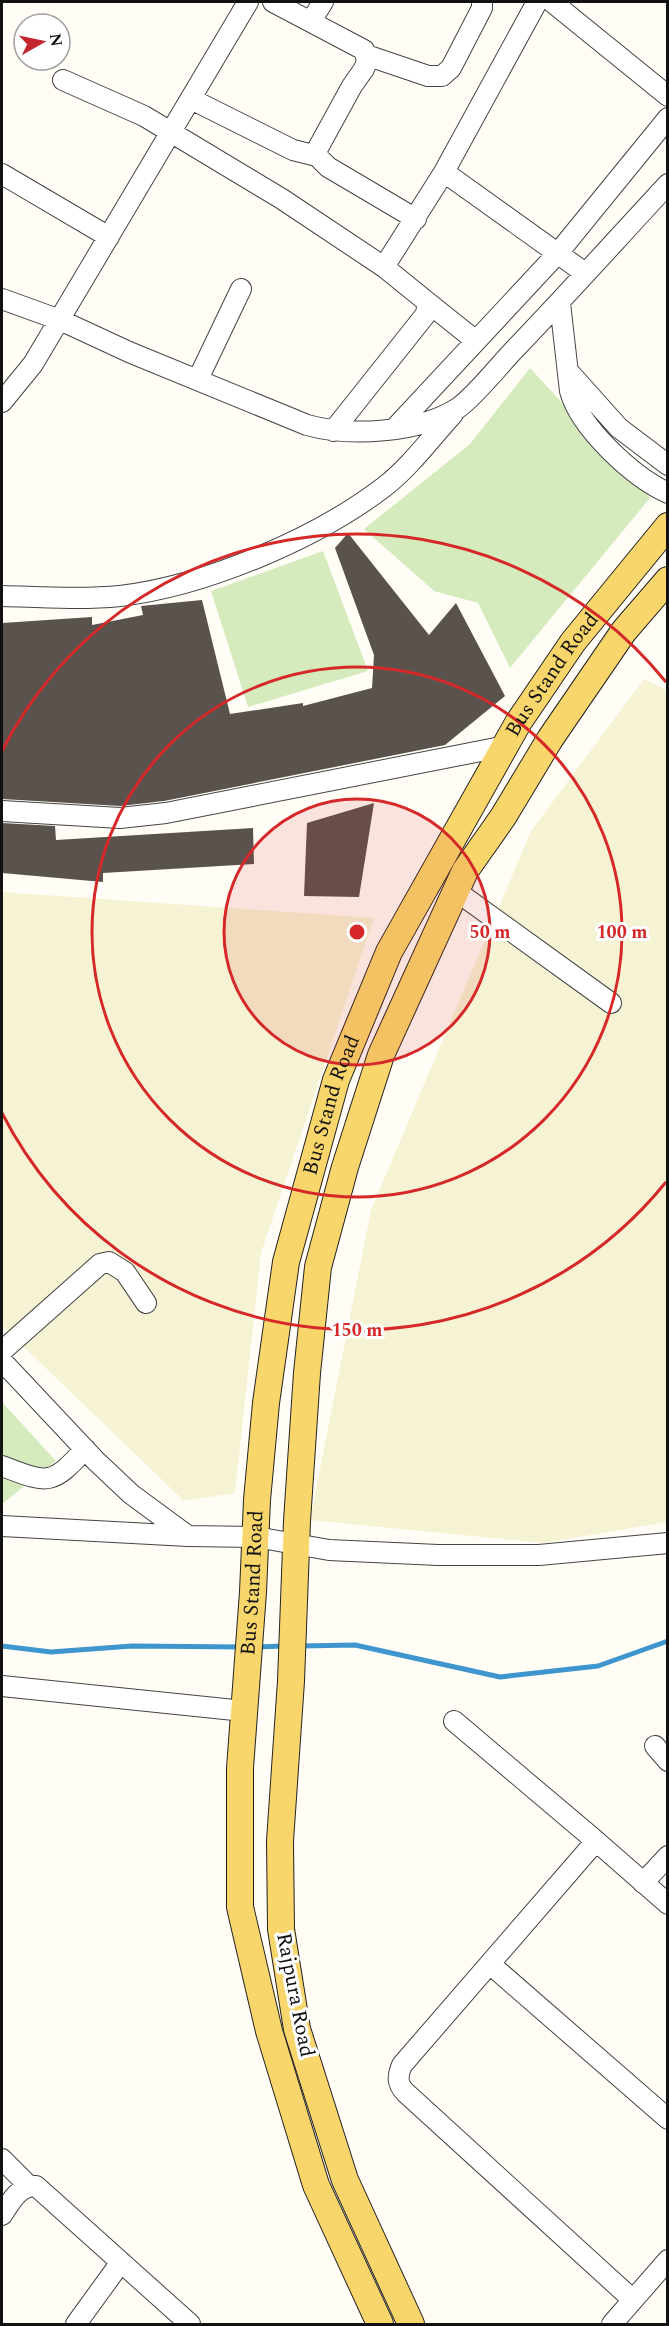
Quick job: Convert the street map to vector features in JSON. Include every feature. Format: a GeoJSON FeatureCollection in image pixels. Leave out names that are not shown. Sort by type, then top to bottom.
{"type":"FeatureCollection","features":[{"type":"Feature","properties":{"kind":"main road","name":"Bus Stand Road"},"geometry":{"type":"LineString","coordinates":[[240,1768],[255,1564],[257,1500],[266,1403],[286,1262],[336,1080],[388,952],[518,723],[573,642],[668,526]]}},
{"type":"Feature","properties":{"kind":"main road","name":"Bus Stand Road"},"geometry":{"type":"LineString","coordinates":[[291,1681],[296,1544],[307,1373],[318,1267],[345,1167],[381,1055],[465,871],[503,817],[550,739],[624,631],[668,580]]}},
{"type":"Feature","properties":{"kind":"main road","name":"Rajpura Road"},"geometry":{"type":"LineString","coordinates":[[291,1681],[280,1841],[281,1929],[297,2029],[345,2180],[411,2325]]}},
{"type":"Feature","properties":{"kind":"main road","name":"Rajpura Road"},"geometry":{"type":"LineString","coordinates":[[240,1768],[240,1907],[269,2031],[316,2185],[380,2325]]}},
{"type":"Feature","properties":{"kind":"street"},"geometry":{"type":"LineString","coordinates":[[2,402],[33,364],[248,2]]}},
{"type":"Feature","properties":{"kind":"street"},"geometry":{"type":"LineString","coordinates":[[273,2],[356,45],[364,50],[366,55],[364,69],[318,148],[317,156]]}},
{"type":"Feature","properties":{"kind":"street"},"geometry":{"type":"LineString","coordinates":[[311,21],[323,2]]}},
{"type":"Feature","properties":{"kind":"street"},"geometry":{"type":"LineString","coordinates":[[366,55],[428,76],[442,76],[451,68],[482,8],[482,2]]}},
{"type":"Feature","properties":{"kind":"street"},"geometry":{"type":"LineString","coordinates":[[384,267],[444,172],[537,2]]}},
{"type":"Feature","properties":{"kind":"street"},"geometry":{"type":"LineString","coordinates":[[552,2],[668,96]]}},
{"type":"Feature","properties":{"kind":"street"},"geometry":{"type":"LineString","coordinates":[[63,80],[144,116],[282,199],[384,267],[476,341]]}},
{"type":"Feature","properties":{"kind":"street"},"geometry":{"type":"LineString","coordinates":[[191,99],[293,150],[317,156],[328,167],[416,219]]}},
{"type":"Feature","properties":{"kind":"street"},"geometry":{"type":"LineString","coordinates":[[395,429],[558,253],[668,118]]}},
{"type":"Feature","properties":{"kind":"street"},"geometry":{"type":"LineString","coordinates":[[444,172],[585,273]]}},
{"type":"Feature","properties":{"kind":"street"},"geometry":{"type":"LineString","coordinates":[[2,174],[109,237]]}},
{"type":"Feature","properties":{"kind":"street"},"geometry":{"type":"LineString","coordinates":[[2,596],[122,595],[191,582],[241,564],[316,529],[383,488],[400,473],[459,407],[560,303],[668,184]]}},
{"type":"Feature","properties":{"kind":"street"},"geometry":{"type":"LineString","coordinates":[[198,379],[241,289]]}},
{"type":"Feature","properties":{"kind":"street"},"geometry":{"type":"LineString","coordinates":[[2,299],[60,320],[306,425],[333,431],[395,429],[434,420],[459,407]]}},
{"type":"Feature","properties":{"kind":"street"},"geometry":{"type":"LineString","coordinates":[[333,431],[426,314],[428,307],[426,302]]}},
{"type":"Feature","properties":{"kind":"street"},"geometry":{"type":"LineString","coordinates":[[560,303],[574,404],[583,419],[643,479],[668,493]]}},
{"type":"Feature","properties":{"kind":"street"},"geometry":{"type":"LineString","coordinates":[[568,371],[619,428],[643,449],[668,465]]}},
{"type":"Feature","properties":{"kind":"street"},"geometry":{"type":"LineString","coordinates":[[2,811],[120,818],[166,813],[506,746]]}},
{"type":"Feature","properties":{"kind":"street"},"geometry":{"type":"LineString","coordinates":[[456,891],[612,1003]]}},
{"type":"Feature","properties":{"kind":"street"},"geometry":{"type":"LineString","coordinates":[[2,1351],[100,1264],[109,1262],[124,1272],[146,1303]]}},
{"type":"Feature","properties":{"kind":"street"},"geometry":{"type":"LineString","coordinates":[[2,1361],[131,1494],[188,1536]]}},
{"type":"Feature","properties":{"kind":"street"},"geometry":{"type":"LineString","coordinates":[[2,1466],[31,1477],[47,1480],[60,1475],[85,1449]]}},
{"type":"Feature","properties":{"kind":"street"},"geometry":{"type":"LineString","coordinates":[[2,1526],[256,1538],[329,1550],[498,1556],[539,1555],[668,1543]]}},
{"type":"Feature","properties":{"kind":"street"},"geometry":{"type":"LineString","coordinates":[[2,1686],[244,1711]]}},
{"type":"Feature","properties":{"kind":"street"},"geometry":{"type":"LineString","coordinates":[[454,1721],[668,1904]]}},
{"type":"Feature","properties":{"kind":"street"},"geometry":{"type":"LineString","coordinates":[[596,1841],[402,2066],[398,2076],[399,2086],[633,2300]]}},
{"type":"Feature","properties":{"kind":"street"},"geometry":{"type":"LineString","coordinates":[[643,1883],[668,1856]]}},
{"type":"Feature","properties":{"kind":"street"},"geometry":{"type":"LineString","coordinates":[[490,1964],[668,2119]]}},
{"type":"Feature","properties":{"kind":"street"},"geometry":{"type":"LineString","coordinates":[[2,2159],[29,2186]]}},
{"type":"Feature","properties":{"kind":"street"},"geometry":{"type":"LineString","coordinates":[[2,2215],[15,2196],[29,2186],[36,2186],[43,2190],[185,2323]]}},
{"type":"Feature","properties":{"kind":"street"},"geometry":{"type":"LineString","coordinates":[[612,2325],[668,2260]]}},
{"type":"Feature","properties":{"kind":"street"},"geometry":{"type":"LineString","coordinates":[[76,2325],[121,2262]]}},
{"type":"Feature","properties":{"kind":"shaded area"},"geometry":{"type":"Polygon","coordinates":[[[644,679],[668,691],[667,1522],[544,1543],[310,1520],[371,1210],[531,831],[644,679]]]}},
{"type":"Feature","properties":{"kind":"shaded area"},"geometry":{"type":"Polygon","coordinates":[[[2,892],[374,918],[261,1253],[235,1493],[184,1501],[2,1326],[2,892]]]}},
{"type":"Feature","properties":{"kind":"green space"},"geometry":{"type":"Polygon","coordinates":[[[530,368],[650,498],[510,668],[478,603],[434,591],[364,529],[470,444],[530,368]]]}},
{"type":"Feature","properties":{"kind":"green space"},"geometry":{"type":"Polygon","coordinates":[[[323,551],[368,671],[248,707],[211,591],[323,551]]]}},
{"type":"Feature","properties":{"kind":"green space"},"geometry":{"type":"Polygon","coordinates":[[[2,1402],[56,1461],[2,1504],[2,1402]]]}},
{"type":"Feature","properties":{"kind":"building"},"geometry":{"type":"Polygon","coordinates":[[[348,533],[429,635],[456,603],[505,696],[445,745],[164,801],[120,806],[2,799],[2,623],[92,617],[92,625],[143,615],[141,606],[202,600],[230,714],[303,703],[303,706],[372,688],[374,655],[335,548],[348,533]]]}},
{"type":"Feature","properties":{"kind":"building"},"geometry":{"type":"Polygon","coordinates":[[[374,803],[359,897],[304,896],[307,823],[374,803]]]}},
{"type":"Feature","properties":{"kind":"building"},"geometry":{"type":"Polygon","coordinates":[[[2,823],[55,826],[56,840],[253,828],[254,864],[103,873],[103,882],[2,873],[2,823]]]}},
{"type":"Feature","properties":{"kind":"waterway"},"geometry":{"type":"LineString","coordinates":[[300,1646],[355,1645],[500,1677],[598,1666],[668,1641]]}},
{"type":"Feature","properties":{"kind":"waterway"},"geometry":{"type":"LineString","coordinates":[[2,1646],[51,1652],[132,1646],[243,1647]]}},
{"type":"Feature","properties":{"kind":"waterway"},"geometry":{"type":"LineString","coordinates":[[255,1647],[285,1646]]}}]}
